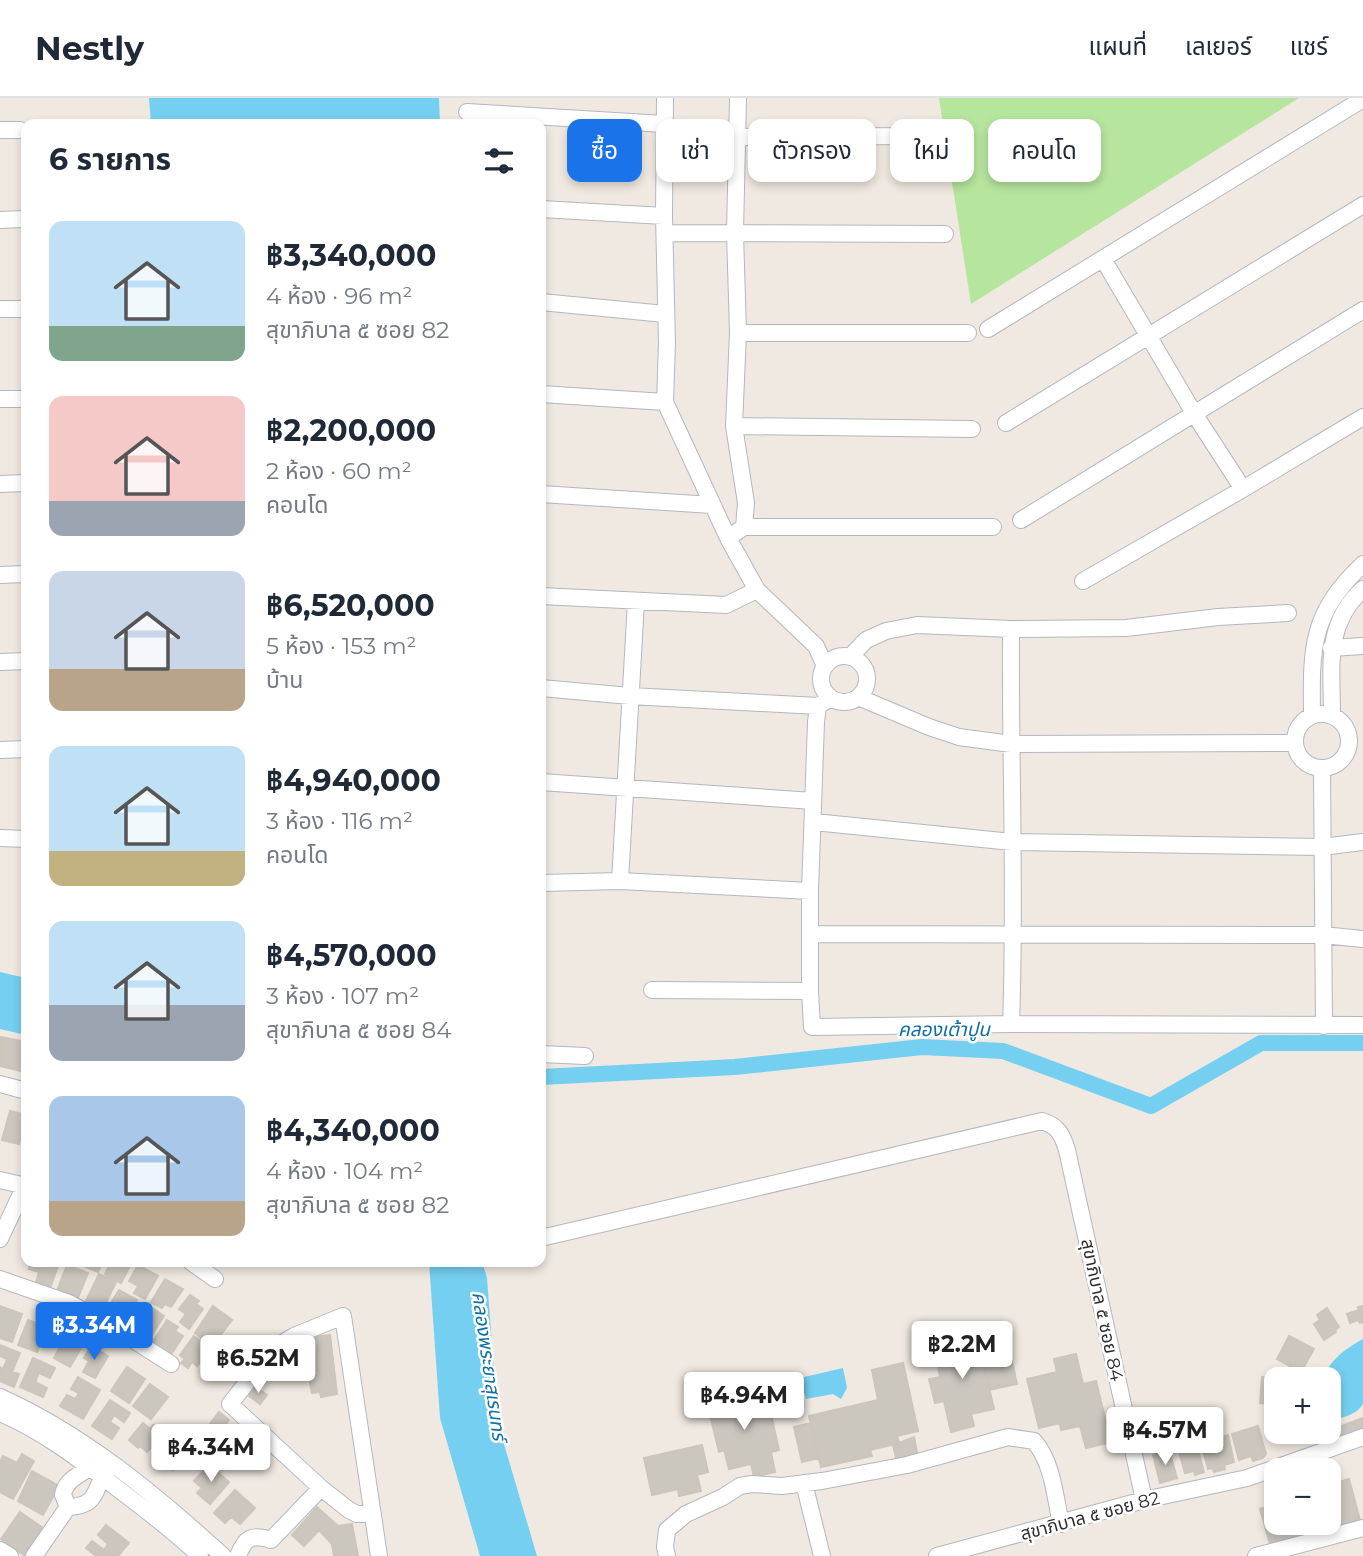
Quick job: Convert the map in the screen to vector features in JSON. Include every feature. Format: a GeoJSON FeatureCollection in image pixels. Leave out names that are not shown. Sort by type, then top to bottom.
{"type":"FeatureCollection","features":[{"type":"Feature","properties":{"kind":"street"},"geometry":{"type":"LineString","coordinates":[[664,119],[665,98]]}},
{"type":"Feature","properties":{"kind":"street"},"geometry":{"type":"LineString","coordinates":[[738,98],[735,233],[738,333],[734,426],[746,503],[744,527]]}},
{"type":"Feature","properties":{"kind":"street"},"geometry":{"type":"LineString","coordinates":[[988,329],[1363,99]]}},
{"type":"Feature","properties":{"kind":"street"},"geometry":{"type":"LineString","coordinates":[[467,112],[656,124]]}},
{"type":"Feature","properties":{"kind":"street"},"geometry":{"type":"LineString","coordinates":[[0,130],[20,130]]}},
{"type":"Feature","properties":{"kind":"street"},"geometry":{"type":"LineString","coordinates":[[737,137],[890,136]]}},
{"type":"Feature","properties":{"kind":"street"},"geometry":{"type":"LineString","coordinates":[[664,182],[667,353],[665,402],[728,538],[757,590],[816,646],[825,666]]}},
{"type":"Feature","properties":{"kind":"street"},"geometry":{"type":"LineString","coordinates":[[1006,423],[1363,205]]}},
{"type":"Feature","properties":{"kind":"street"},"geometry":{"type":"LineString","coordinates":[[546,209],[664,216]]}},
{"type":"Feature","properties":{"kind":"street"},"geometry":{"type":"LineString","coordinates":[[0,220],[21,219]]}},
{"type":"Feature","properties":{"kind":"street"},"geometry":{"type":"LineString","coordinates":[[665,233],[945,234]]}},
{"type":"Feature","properties":{"kind":"street"},"geometry":{"type":"LineString","coordinates":[[1103,259],[1195,415],[1243,489]]}},
{"type":"Feature","properties":{"kind":"street"},"geometry":{"type":"LineString","coordinates":[[546,302],[665,313]]}},
{"type":"Feature","properties":{"kind":"street"},"geometry":{"type":"LineString","coordinates":[[0,309],[21,309]]}},
{"type":"Feature","properties":{"kind":"street"},"geometry":{"type":"LineString","coordinates":[[1021,520],[1363,310]]}},
{"type":"Feature","properties":{"kind":"street"},"geometry":{"type":"LineString","coordinates":[[738,333],[968,333]]}},
{"type":"Feature","properties":{"kind":"street"},"geometry":{"type":"LineString","coordinates":[[546,394],[665,402]]}},
{"type":"Feature","properties":{"kind":"street"},"geometry":{"type":"LineString","coordinates":[[0,399],[21,399]]}},
{"type":"Feature","properties":{"kind":"street"},"geometry":{"type":"LineString","coordinates":[[1083,581],[1363,417]]}},
{"type":"Feature","properties":{"kind":"street"},"geometry":{"type":"LineString","coordinates":[[734,426],[972,429]]}},
{"type":"Feature","properties":{"kind":"street"},"geometry":{"type":"LineString","coordinates":[[0,484],[21,483]]}},
{"type":"Feature","properties":{"kind":"street"},"geometry":{"type":"LineString","coordinates":[[546,494],[712,505]]}},
{"type":"Feature","properties":{"kind":"street"},"geometry":{"type":"LineString","coordinates":[[728,538],[744,527],[993,527]]}},
{"type":"Feature","properties":{"kind":"street"},"geometry":{"type":"LineString","coordinates":[[1312,715],[1313,648],[1320,621],[1331,598],[1363,564]]}},
{"type":"Feature","properties":{"kind":"street"},"geometry":{"type":"LineString","coordinates":[[0,575],[21,574]]}},
{"type":"Feature","properties":{"kind":"street"},"geometry":{"type":"LineString","coordinates":[[1332,715],[1331,648],[1335,629],[1348,602],[1363,589]]}},
{"type":"Feature","properties":{"kind":"street"},"geometry":{"type":"LineString","coordinates":[[546,596],[726,605],[757,590]]}},
{"type":"Feature","properties":{"kind":"street"},"geometry":{"type":"LineString","coordinates":[[620,881],[636,602]]}},
{"type":"Feature","properties":{"kind":"street"},"geometry":{"type":"LineString","coordinates":[[850,657],[866,640],[886,631],[917,625],[1011,629],[1126,628],[1218,617],[1288,613]]}},
{"type":"Feature","properties":{"kind":"street"},"geometry":{"type":"LineString","coordinates":[[1011,629],[1014,936],[1011,1024]]}},
{"type":"Feature","properties":{"kind":"street"},"geometry":{"type":"LineString","coordinates":[[1331,648],[1363,646]]}},
{"type":"Feature","properties":{"kind":"street"},"geometry":{"type":"LineString","coordinates":[[546,688],[630,696],[825,702],[845,702],[863,692],[867,678],[862,664],[850,657],[836,657],[825,666],[821,680],[825,702],[813,801],[810,891],[812,1027],[1011,1024],[1363,1025]]}},
{"type":"Feature","properties":{"kind":"street"},"geometry":{"type":"LineString","coordinates":[[0,662],[21,661]]}},
{"type":"Feature","properties":{"kind":"street"},"geometry":{"type":"LineString","coordinates":[[858,697],[939,731],[959,737],[1011,744],[1295,743]]}},
{"type":"Feature","properties":{"kind":"street"},"geometry":{"type":"LineString","coordinates":[[1312,715],[1332,715],[1342,721],[1357,740],[1338,763],[1322,768],[1307,764],[1301,758],[1295,743],[1299,726],[1312,715]]}},
{"type":"Feature","properties":{"kind":"street"},"geometry":{"type":"LineString","coordinates":[[0,750],[21,749]]}},
{"type":"Feature","properties":{"kind":"street"},"geometry":{"type":"LineString","coordinates":[[1322,768],[1324,1026]]}},
{"type":"Feature","properties":{"kind":"street"},"geometry":{"type":"LineString","coordinates":[[546,782],[813,801]]}},
{"type":"Feature","properties":{"kind":"street"},"geometry":{"type":"LineString","coordinates":[[814,822],[1012,842],[1322,847],[1363,842]]}},
{"type":"Feature","properties":{"kind":"street"},"geometry":{"type":"LineString","coordinates":[[0,838],[21,839]]}},
{"type":"Feature","properties":{"kind":"street"},"geometry":{"type":"LineString","coordinates":[[546,883],[620,881],[810,891]]}},
{"type":"Feature","properties":{"kind":"street"},"geometry":{"type":"LineString","coordinates":[[810,934],[1323,935],[1363,939]]}},
{"type":"Feature","properties":{"kind":"street"},"geometry":{"type":"LineString","coordinates":[[653,990],[810,991]]}},
{"type":"Feature","properties":{"kind":"street"},"geometry":{"type":"LineString","coordinates":[[546,1054],[585,1056]]}},
{"type":"Feature","properties":{"kind":"street"},"geometry":{"type":"LineString","coordinates":[[0,1084],[21,1090]]}},
{"type":"Feature","properties":{"kind":"street","name":"สุขาภิบาล ๕ ซอย 84"},"geometry":{"type":"LineString","coordinates":[[546,1237],[1042,1121],[1052,1124],[1061,1132],[1067,1150],[1144,1500]]}},
{"type":"Feature","properties":{"kind":"street"},"geometry":{"type":"LineString","coordinates":[[0,1180],[21,1184]]}},
{"type":"Feature","properties":{"kind":"street"},"geometry":{"type":"LineString","coordinates":[[0,1239],[21,1195]]}},
{"type":"Feature","properties":{"kind":"street"},"geometry":{"type":"LineString","coordinates":[[198,1267],[215,1279]]}},
{"type":"Feature","properties":{"kind":"street"},"geometry":{"type":"LineString","coordinates":[[0,1279],[69,1303],[171,1364]]}},
{"type":"Feature","properties":{"kind":"street"},"geometry":{"type":"LineString","coordinates":[[373,1514],[357,1514],[349,1510],[321,1488],[230,1404],[274,1348],[313,1327],[343,1316],[373,1514],[379,1556]]}},
{"type":"Feature","properties":{"kind":"street"},"geometry":{"type":"LineString","coordinates":[[0,1397],[47,1420],[102,1466],[200,1556]]}},
{"type":"Feature","properties":{"kind":"street"},"geometry":{"type":"LineString","coordinates":[[0,1413],[20,1421],[102,1466],[185,1521],[223,1556]]}},
{"type":"Feature","properties":{"kind":"street"},"geometry":{"type":"LineString","coordinates":[[667,1556],[667,1530],[686,1514],[740,1486],[782,1486],[907,1465],[1008,1437],[1034,1441],[1046,1460],[1061,1524]]}},
{"type":"Feature","properties":{"kind":"street","name":"สุขาภิบาล ๕ ซอย 82"},"geometry":{"type":"LineString","coordinates":[[937,1556],[1144,1500],[1247,1478],[1363,1437]]}},
{"type":"Feature","properties":{"kind":"street"},"geometry":{"type":"LineString","coordinates":[[68,1507],[81,1507],[95,1496],[102,1466]]}},
{"type":"Feature","properties":{"kind":"street"},"geometry":{"type":"LineString","coordinates":[[68,1507],[63,1495],[68,1483],[102,1466]]}},
{"type":"Feature","properties":{"kind":"street"},"geometry":{"type":"LineString","coordinates":[[804,1483],[822,1556]]}},
{"type":"Feature","properties":{"kind":"street"},"geometry":{"type":"LineString","coordinates":[[238,1556],[248,1538],[259,1536],[272,1548],[321,1488]]}},
{"type":"Feature","properties":{"kind":"street"},"geometry":{"type":"LineString","coordinates":[[34,1556],[68,1507]]}},
{"type":"Feature","properties":{"kind":"street"},"geometry":{"type":"LineString","coordinates":[[1256,1556],[1363,1528]]}},
{"type":"Feature","properties":{"kind":"street"},"geometry":{"type":"LineString","coordinates":[[0,1550],[10,1556]]}},
{"type":"Feature","properties":{"kind":"green space"},"geometry":{"type":"Polygon","coordinates":[[[939,98],[1299,98],[971,304],[952,182],[974,182],[974,119],[942,119],[939,98]]]}},
{"type":"Feature","properties":{"kind":"water"},"geometry":{"type":"Polygon","coordinates":[[[149,98],[439,98],[440,119],[151,119],[149,98]]]}},
{"type":"Feature","properties":{"kind":"water"},"geometry":{"type":"Polygon","coordinates":[[[0,972],[21,977],[21,1034],[0,1029],[0,972]]]}},
{"type":"Feature","properties":{"kind":"water","name":"คลองพระยาสุเรนทร์"},"geometry":{"type":"Polygon","coordinates":[[[429,1267],[484,1267],[487,1278],[498,1424],[537,1556],[480,1556],[440,1418],[429,1267]]]}},
{"type":"Feature","properties":{"kind":"water"},"geometry":{"type":"Polygon","coordinates":[[[1363,1339],[1363,1404],[1354,1413],[1341,1418],[1341,1367],[1328,1367],[1351,1346],[1363,1339]]]}},
{"type":"Feature","properties":{"kind":"water"},"geometry":{"type":"Polygon","coordinates":[[[843,1368],[847,1388],[841,1399],[833,1394],[806,1399],[800,1378],[843,1368]]]}},
{"type":"Feature","properties":{"kind":"building"},"geometry":{"type":"Polygon","coordinates":[[[1,1037],[21,1041],[21,1071],[0,1066],[1,1037]]]}},
{"type":"Feature","properties":{"kind":"building"},"geometry":{"type":"Polygon","coordinates":[[[10,1111],[21,1114],[19,1144],[2,1140],[10,1111]]]}},
{"type":"Feature","properties":{"kind":"building"},"geometry":{"type":"Polygon","coordinates":[[[58,1267],[49,1291],[35,1286],[39,1272],[29,1269],[58,1267]]]}},
{"type":"Feature","properties":{"kind":"building"},"geometry":{"type":"Polygon","coordinates":[[[66,1267],[88,1273],[75,1305],[57,1291],[66,1267]]]}},
{"type":"Feature","properties":{"kind":"building"},"geometry":{"type":"Polygon","coordinates":[[[86,1267],[100,1267],[98,1272],[86,1267]]]}},
{"type":"Feature","properties":{"kind":"building"},"geometry":{"type":"Polygon","coordinates":[[[108,1267],[129,1267],[121,1283],[105,1274],[108,1267]]]}},
{"type":"Feature","properties":{"kind":"building"},"geometry":{"type":"Polygon","coordinates":[[[137,1267],[158,1276],[145,1299],[134,1293],[138,1286],[129,1281],[137,1267]]]}},
{"type":"Feature","properties":{"kind":"building"},"geometry":{"type":"Polygon","coordinates":[[[99,1274],[116,1282],[102,1311],[85,1303],[99,1274]]]}},
{"type":"Feature","properties":{"kind":"building"},"geometry":{"type":"Polygon","coordinates":[[[165,1279],[183,1289],[171,1307],[165,1304],[162,1308],[151,1302],[165,1279]]]}},
{"type":"Feature","properties":{"kind":"building"},"geometry":{"type":"Polygon","coordinates":[[[119,1290],[137,1300],[124,1323],[105,1313],[119,1290]]]}},
{"type":"Feature","properties":{"kind":"building"},"geometry":{"type":"Polygon","coordinates":[[[190,1295],[199,1301],[196,1304],[203,1309],[189,1329],[180,1322],[186,1314],[179,1309],[190,1295]]]}},
{"type":"Feature","properties":{"kind":"building"},"geometry":{"type":"Polygon","coordinates":[[[146,1304],[164,1316],[149,1339],[131,1327],[146,1304]]]}},
{"type":"Feature","properties":{"kind":"building"},"geometry":{"type":"Polygon","coordinates":[[[0,1306],[22,1314],[12,1342],[0,1338],[0,1306]]]}},
{"type":"Feature","properties":{"kind":"building"},"geometry":{"type":"Polygon","coordinates":[[[213,1306],[232,1320],[212,1346],[195,1333],[213,1306]]]}},
{"type":"Feature","properties":{"kind":"building"},"geometry":{"type":"Polygon","coordinates":[[[1363,1306],[1363,1322],[1358,1320],[1350,1323],[1347,1314],[1363,1306]]]}},
{"type":"Feature","properties":{"kind":"building"},"geometry":{"type":"Polygon","coordinates":[[[1327,1308],[1339,1327],[1324,1340],[1314,1324],[1320,1320],[1317,1315],[1327,1308]]]}},
{"type":"Feature","properties":{"kind":"building"},"geometry":{"type":"Polygon","coordinates":[[[28,1320],[47,1327],[37,1352],[18,1345],[28,1320]]]}},
{"type":"Feature","properties":{"kind":"building"},"geometry":{"type":"Polygon","coordinates":[[[167,1320],[178,1327],[175,1331],[183,1336],[172,1353],[165,1349],[163,1353],[151,1345],[167,1320]]]}},
{"type":"Feature","properties":{"kind":"building"},"geometry":{"type":"Polygon","coordinates":[[[1004,1324],[1017,1384],[989,1390],[976,1330],[1004,1324]]]}},
{"type":"Feature","properties":{"kind":"building"},"geometry":{"type":"Polygon","coordinates":[[[976,1330],[994,1409],[971,1414],[974,1426],[951,1432],[944,1401],[935,1403],[929,1379],[940,1377],[937,1362],[941,1361],[937,1344],[952,1344],[950,1336],[976,1330]]]}},
{"type":"Feature","properties":{"kind":"building"},"geometry":{"type":"Polygon","coordinates":[[[67,1334],[84,1343],[70,1367],[54,1358],[67,1334]]]}},
{"type":"Feature","properties":{"kind":"building"},"geometry":{"type":"Polygon","coordinates":[[[330,1335],[337,1394],[321,1397],[320,1392],[312,1393],[309,1377],[306,1377],[301,1342],[312,1341],[312,1337],[330,1335]]]}},
{"type":"Feature","properties":{"kind":"building"},"geometry":{"type":"Polygon","coordinates":[[[194,1336],[210,1348],[197,1366],[192,1362],[188,1368],[181,1363],[185,1359],[180,1355],[194,1336]]]}},
{"type":"Feature","properties":{"kind":"building"},"geometry":{"type":"Polygon","coordinates":[[[1289,1336],[1314,1349],[1304,1367],[1292,1367],[1277,1359],[1289,1336]]]}},
{"type":"Feature","properties":{"kind":"building"},"geometry":{"type":"Polygon","coordinates":[[[0,1345],[20,1353],[12,1372],[19,1374],[14,1387],[0,1381],[0,1367],[3,1369],[7,1359],[0,1356],[0,1345]]]}},
{"type":"Feature","properties":{"kind":"building"},"geometry":{"type":"Polygon","coordinates":[[[91,1346],[108,1356],[95,1378],[83,1372],[89,1361],[84,1358],[91,1346]]]}},
{"type":"Feature","properties":{"kind":"building"},"geometry":{"type":"Polygon","coordinates":[[[1076,1354],[1083,1384],[1096,1381],[1111,1442],[1086,1448],[1080,1426],[1061,1430],[1060,1423],[1039,1428],[1027,1379],[1057,1372],[1054,1359],[1076,1354]]]}},
{"type":"Feature","properties":{"kind":"building"},"geometry":{"type":"Polygon","coordinates":[[[33,1358],[55,1368],[50,1378],[39,1373],[35,1382],[47,1388],[43,1397],[20,1387],[33,1358]]]}},
{"type":"Feature","properties":{"kind":"building"},"geometry":{"type":"Polygon","coordinates":[[[903,1363],[918,1431],[897,1436],[899,1443],[870,1450],[872,1456],[821,1467],[809,1416],[878,1400],[872,1370],[903,1363]]]}},
{"type":"Feature","properties":{"kind":"building"},"geometry":{"type":"Polygon","coordinates":[[[127,1367],[145,1379],[129,1403],[111,1391],[127,1367]]]}},
{"type":"Feature","properties":{"kind":"building"},"geometry":{"type":"Polygon","coordinates":[[[78,1377],[100,1390],[83,1419],[60,1406],[67,1395],[75,1399],[79,1393],[71,1389],[78,1377]]]}},
{"type":"Feature","properties":{"kind":"building"},"geometry":{"type":"Polygon","coordinates":[[[1262,1377],[1264,1377],[1264,1403],[1260,1403],[1262,1377]]]}},
{"type":"Feature","properties":{"kind":"building"},"geometry":{"type":"Polygon","coordinates":[[[150,1384],[168,1397],[151,1419],[133,1406],[150,1384]]]}},
{"type":"Feature","properties":{"kind":"building"},"geometry":{"type":"Polygon","coordinates":[[[255,1387],[267,1395],[260,1404],[249,1396],[255,1387]]]}},
{"type":"Feature","properties":{"kind":"building"},"geometry":{"type":"Polygon","coordinates":[[[719,1390],[722,1404],[730,1402],[727,1393],[733,1392],[735,1401],[755,1396],[758,1409],[769,1406],[779,1450],[771,1452],[775,1472],[754,1477],[751,1464],[729,1469],[724,1450],[719,1452],[705,1394],[719,1390]]]}},
{"type":"Feature","properties":{"kind":"building"},"geometry":{"type":"Polygon","coordinates":[[[110,1400],[130,1413],[124,1422],[114,1415],[110,1422],[119,1428],[112,1439],[92,1426],[110,1400]]]}},
{"type":"Feature","properties":{"kind":"building"},"geometry":{"type":"Polygon","coordinates":[[[219,1412],[229,1420],[221,1431],[210,1424],[219,1412]]]}},
{"type":"Feature","properties":{"kind":"building"},"geometry":{"type":"Polygon","coordinates":[[[1363,1418],[1363,1430],[1341,1438],[1341,1426],[1363,1418]]]}},
{"type":"Feature","properties":{"kind":"building"},"geometry":{"type":"Polygon","coordinates":[[[143,1423],[150,1429],[153,1425],[161,1431],[158,1435],[160,1437],[147,1452],[129,1440],[143,1423]]]}},
{"type":"Feature","properties":{"kind":"building"},"geometry":{"type":"Polygon","coordinates":[[[811,1423],[819,1458],[802,1462],[794,1427],[811,1423]]]}},
{"type":"Feature","properties":{"kind":"building"},"geometry":{"type":"Polygon","coordinates":[[[1258,1426],[1266,1454],[1253,1461],[1251,1456],[1239,1460],[1232,1434],[1258,1426]]]}},
{"type":"Feature","properties":{"kind":"building"},"geometry":{"type":"Polygon","coordinates":[[[1228,1435],[1234,1462],[1224,1465],[1225,1469],[1214,1472],[1212,1468],[1208,1469],[1201,1443],[1228,1435]]]}},
{"type":"Feature","properties":{"kind":"building"},"geometry":{"type":"Polygon","coordinates":[[[171,1437],[188,1451],[173,1470],[156,1456],[171,1437]]]}},
{"type":"Feature","properties":{"kind":"building"},"geometry":{"type":"Polygon","coordinates":[[[914,1437],[918,1458],[897,1462],[893,1445],[914,1437]]]}},
{"type":"Feature","properties":{"kind":"building"},"geometry":{"type":"Polygon","coordinates":[[[1196,1443],[1204,1472],[1195,1475],[1194,1471],[1185,1473],[1178,1448],[1196,1443]]]}},
{"type":"Feature","properties":{"kind":"building"},"geometry":{"type":"Polygon","coordinates":[[[702,1445],[708,1472],[697,1475],[701,1491],[679,1496],[678,1489],[652,1495],[644,1458],[702,1445]]]}},
{"type":"Feature","properties":{"kind":"building"},"geometry":{"type":"Polygon","coordinates":[[[1169,1450],[1177,1478],[1160,1483],[1153,1455],[1169,1450]]]}},
{"type":"Feature","properties":{"kind":"building"},"geometry":{"type":"Polygon","coordinates":[[[22,1454],[34,1461],[13,1499],[0,1492],[0,1462],[3,1456],[17,1463],[22,1454]]]}},
{"type":"Feature","properties":{"kind":"building"},"geometry":{"type":"Polygon","coordinates":[[[209,1465],[229,1482],[210,1504],[197,1493],[202,1488],[194,1481],[209,1465]]]}},
{"type":"Feature","properties":{"kind":"building"},"geometry":{"type":"Polygon","coordinates":[[[32,1471],[59,1486],[43,1515],[18,1501],[32,1471]]]}},
{"type":"Feature","properties":{"kind":"building"},"geometry":{"type":"Polygon","coordinates":[[[1349,1479],[1360,1520],[1341,1526],[1341,1481],[1349,1479]]]}},
{"type":"Feature","properties":{"kind":"building"},"geometry":{"type":"Polygon","coordinates":[[[235,1490],[255,1508],[240,1524],[231,1517],[225,1523],[214,1513],[235,1490]]]}},
{"type":"Feature","properties":{"kind":"building"},"geometry":{"type":"Polygon","coordinates":[[[317,1507],[338,1526],[352,1524],[358,1556],[334,1556],[332,1544],[319,1530],[304,1546],[292,1535],[317,1507]]]}},
{"type":"Feature","properties":{"kind":"building"},"geometry":{"type":"Polygon","coordinates":[[[20,1512],[43,1528],[24,1555],[1,1539],[20,1512]]]}},
{"type":"Feature","properties":{"kind":"building"},"geometry":{"type":"Polygon","coordinates":[[[106,1525],[129,1543],[118,1556],[96,1556],[86,1548],[92,1541],[104,1550],[108,1544],[98,1535],[106,1525]]]}},
{"type":"Feature","properties":{"kind":"building"},"geometry":{"type":"Polygon","coordinates":[[[1267,1535],[1304,1535],[1270,1544],[1267,1535]]]}},
{"type":"Feature","properties":{"kind":"waterway","name":"คลองเต้าปูน"},"geometry":{"type":"LineString","coordinates":[[546,1077],[735,1067],[922,1047],[1003,1051],[1151,1106],[1261,1043],[1363,1043]]}}]}
